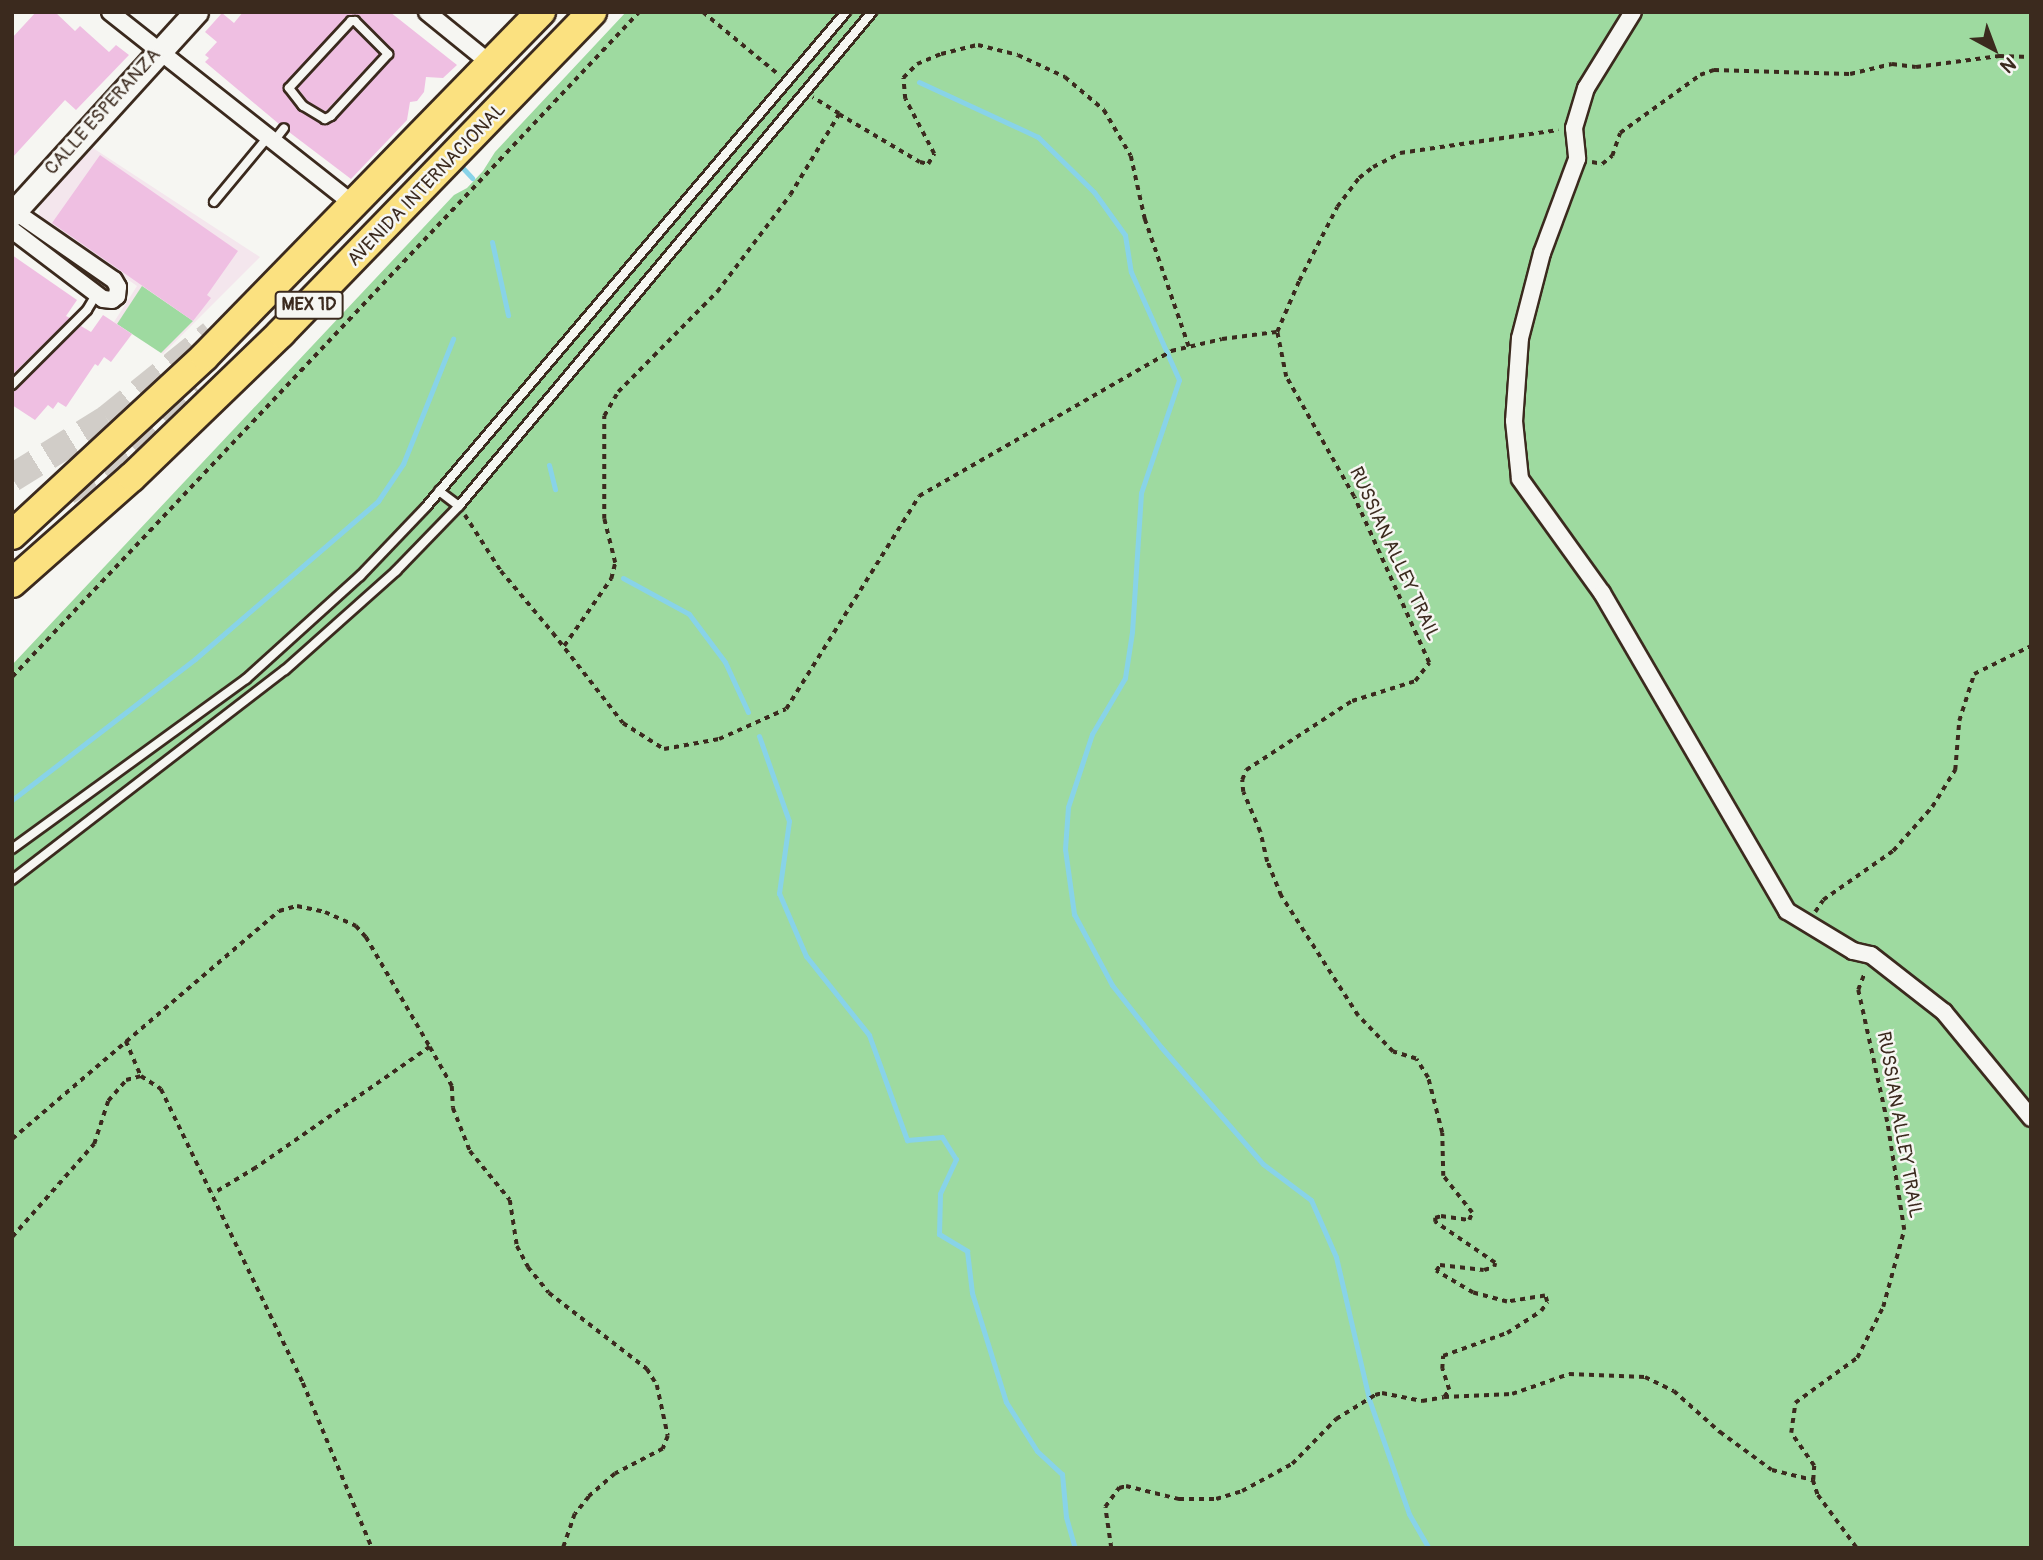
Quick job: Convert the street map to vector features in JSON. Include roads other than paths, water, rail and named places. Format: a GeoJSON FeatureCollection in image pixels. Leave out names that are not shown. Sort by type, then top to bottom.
{"type":"FeatureCollection","features":[{"type":"Feature","properties":{"kind":"highway","name":"AVENIDA INTERNACIONAL"},"geometry":{"type":"LineString","coordinates":[[12,535],[205,356],[541,12]]}},
{"type":"Feature","properties":{"kind":"highway","name":"AVENIDA INTERNACIONAL"},"geometry":{"type":"LineString","coordinates":[[12,583],[132,477],[281,333],[592,12]]}},
{"type":"Feature","properties":{"kind":"street"},"geometry":{"type":"LineString","coordinates":[[110,12],[353,204]]}},
{"type":"Feature","properties":{"kind":"street","name":"CALLE ESPERANZA"},"geometry":{"type":"LineString","coordinates":[[12,216],[196,12]]}},
{"type":"Feature","properties":{"kind":"street"},"geometry":{"type":"LineString","coordinates":[[427,12],[491,64]]}},
{"type":"Feature","properties":{"kind":"street"},"geometry":{"type":"LineString","coordinates":[[1633,12],[1586,88],[1574,128],[1577,159],[1542,253],[1520,338],[1514,421],[1520,479],[1602,593],[1787,911],[1853,951],[1871,955],[1944,1012],[2031,1118]]}},
{"type":"Feature","properties":{"kind":"street"},"geometry":{"type":"LineString","coordinates":[[12,216],[20,215],[114,280],[118,287],[117,296],[112,300],[96,295],[12,230]]}},
{"type":"Feature","properties":{"kind":"lane"},"geometry":{"type":"LineString","coordinates":[[12,849],[246,679],[360,576],[439,491],[846,12]]}},
{"type":"Feature","properties":{"kind":"lane"},"geometry":{"type":"LineString","coordinates":[[12,880],[285,670],[396,571],[459,506],[872,12]]}},
{"type":"Feature","properties":{"kind":"lane"},"geometry":{"type":"LineString","coordinates":[[351,21],[355,21],[388,50],[386,59],[331,117],[325,119],[300,109],[289,88],[291,83],[351,21]]}},
{"type":"Feature","properties":{"kind":"lane"},"geometry":{"type":"LineString","coordinates":[[214,202],[284,128]]}},
{"type":"Feature","properties":{"kind":"lane"},"geometry":{"type":"LineString","coordinates":[[12,385],[87,310],[96,295]]}},
{"type":"Feature","properties":{"kind":"lane"},"geometry":{"type":"LineString","coordinates":[[439,491],[459,506]]}},
{"type":"Feature","properties":{"kind":"waterway"},"geometry":{"type":"LineString","coordinates":[[919,82],[1038,137],[1094,192],[1125,235],[1131,272],[1179,380],[1141,493],[1132,632],[1125,678],[1092,734],[1068,807],[1065,849],[1074,914],[1112,985],[1161,1047],[1263,1164],[1311,1200],[1336,1257],[1369,1399],[1409,1514],[1429,1548]]}},
{"type":"Feature","properties":{"kind":"waterway"},"geometry":{"type":"LineString","coordinates":[[460,165],[472,178]]}},
{"type":"Feature","properties":{"kind":"waterway"},"geometry":{"type":"LineString","coordinates":[[492,242],[508,315]]}},
{"type":"Feature","properties":{"kind":"waterway"},"geometry":{"type":"LineString","coordinates":[[12,800],[195,659],[378,501],[403,464],[453,339]]}},
{"type":"Feature","properties":{"kind":"waterway"},"geometry":{"type":"LineString","coordinates":[[549,465],[555,489]]}},
{"type":"Feature","properties":{"kind":"waterway"},"geometry":{"type":"LineString","coordinates":[[623,578],[689,614],[725,662],[748,712]]}},
{"type":"Feature","properties":{"kind":"waterway"},"geometry":{"type":"LineString","coordinates":[[759,736],[789,821],[779,893],[806,956],[869,1035],[907,1140],[942,1137],[956,1159],[940,1194],[939,1234],[967,1251],[972,1293],[1006,1402],[1037,1451],[1062,1474],[1066,1517],[1075,1548]]}},
{"type":"Feature","properties":{"kind":"tunnel"},"geometry":{"type":"LineString","coordinates":[[12,478],[107,419],[212,334]]}},
{"type":"Feature","properties":{"kind":"tunnel"},"geometry":{"type":"LineString","coordinates":[[67,491],[135,450],[201,394]]}}]}
